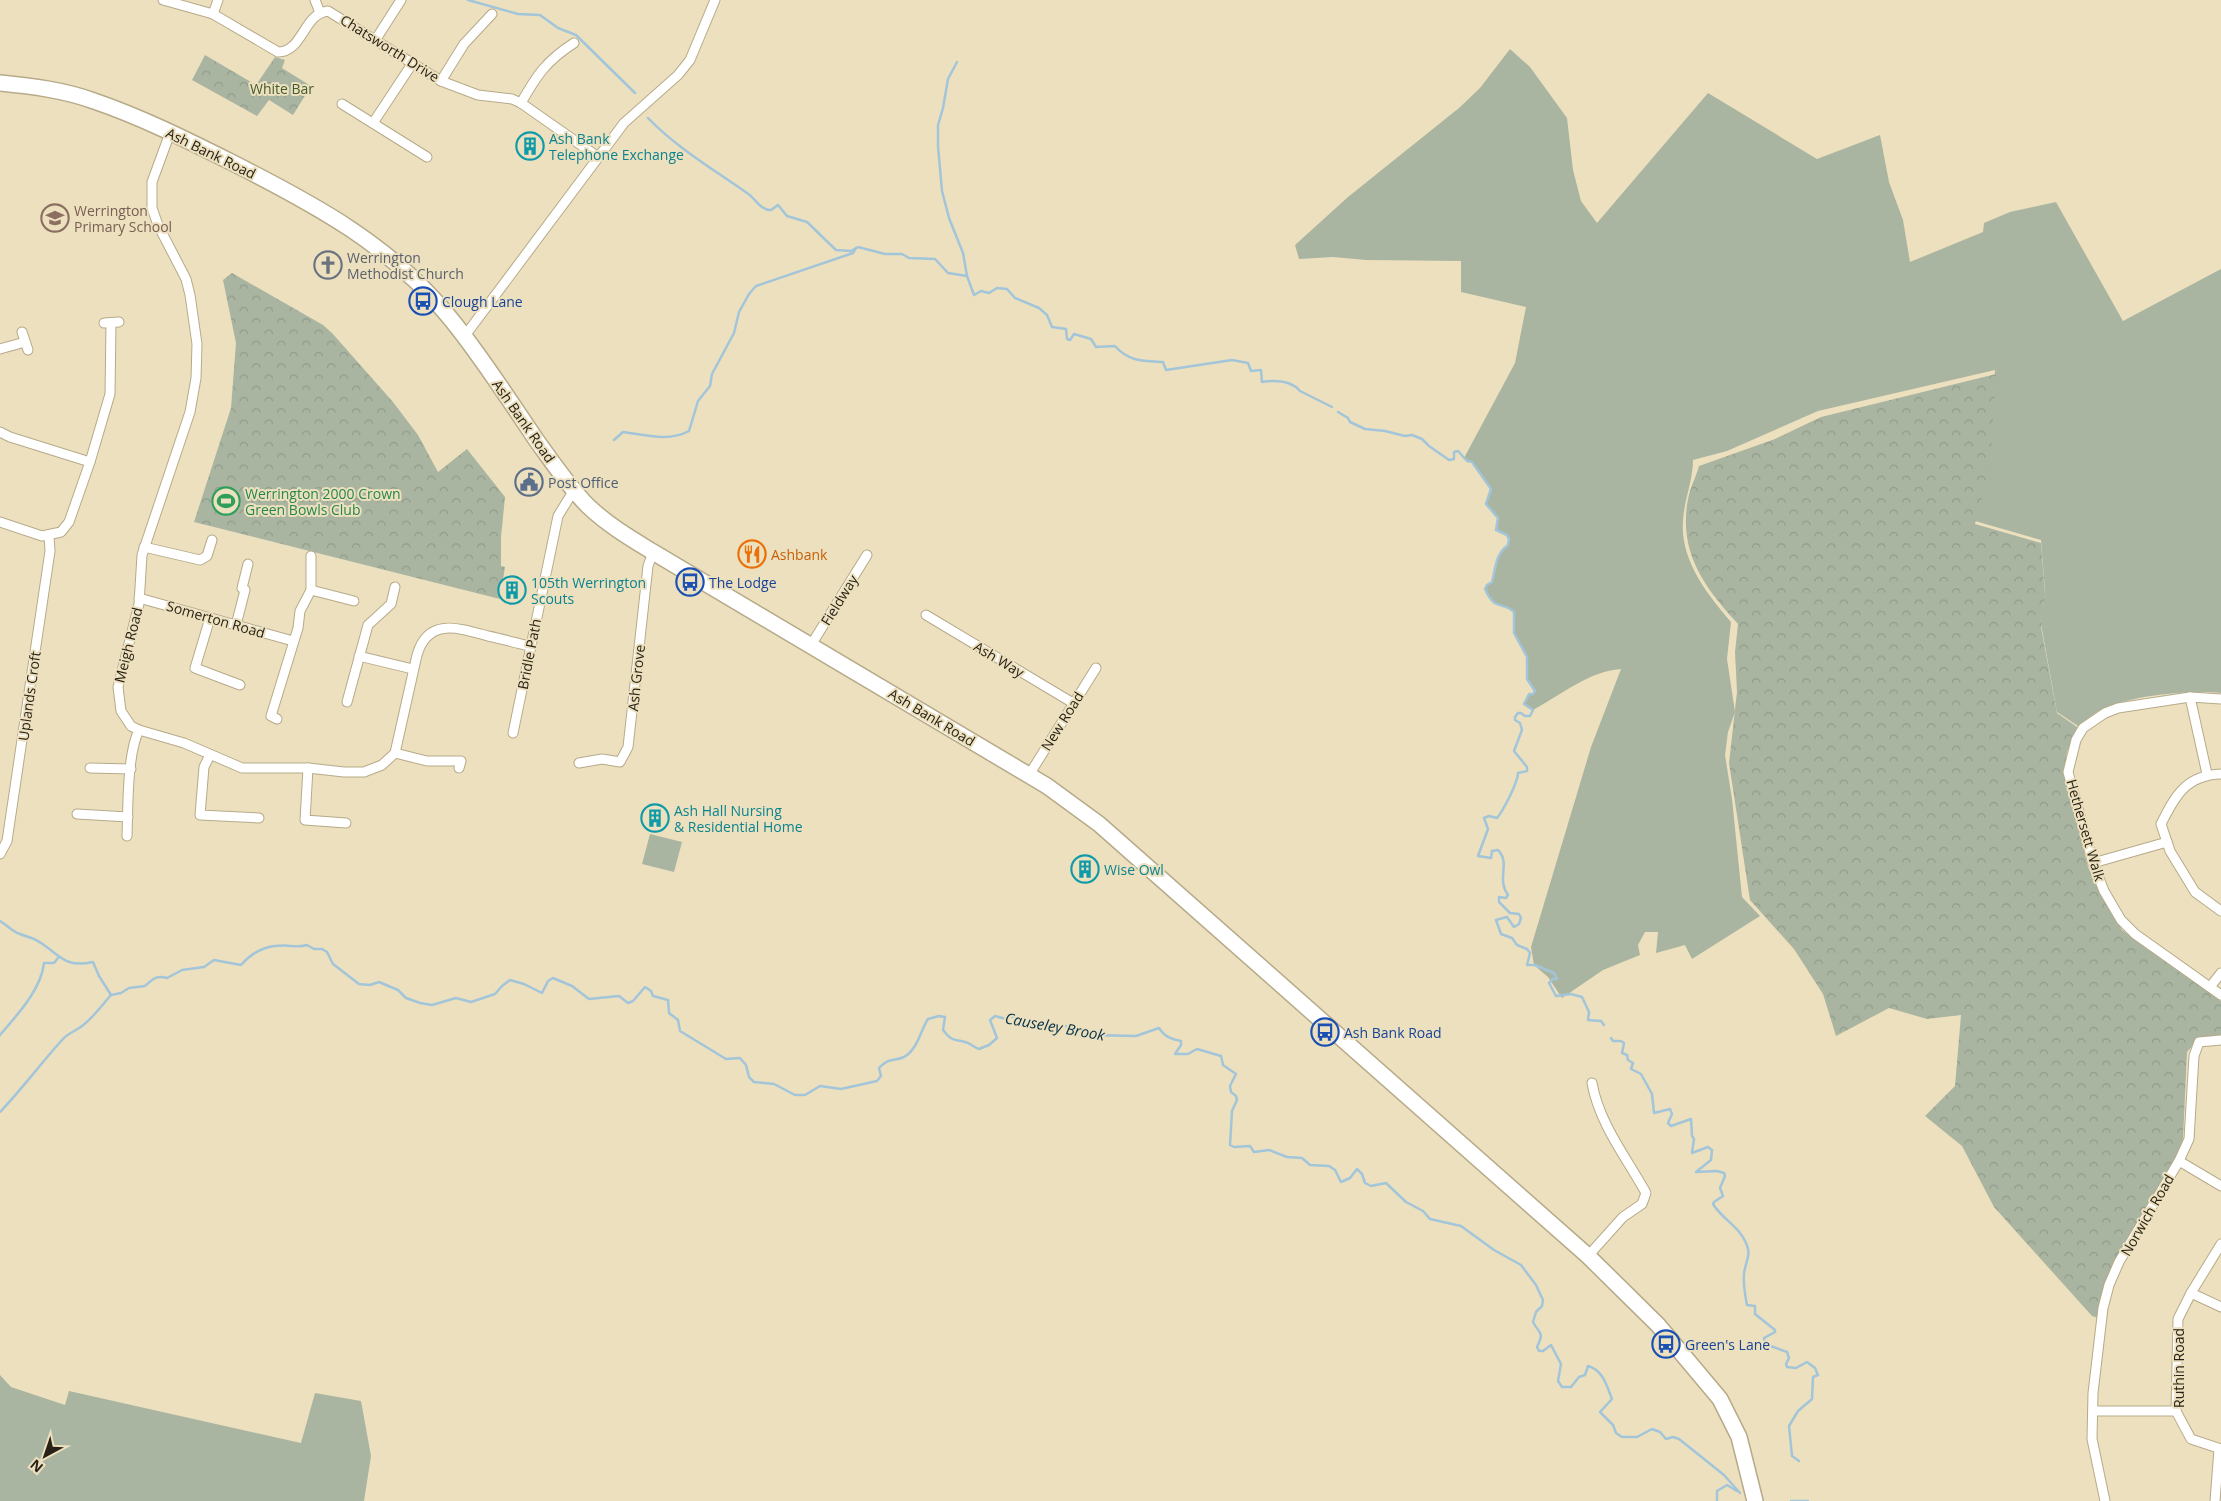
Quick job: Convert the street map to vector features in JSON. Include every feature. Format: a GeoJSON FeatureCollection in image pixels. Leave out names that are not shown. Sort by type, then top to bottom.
{"type":"FeatureCollection","features":[{"type":"Feature","properties":{"kind":"highway","name":"Ash Bank Road"},"geometry":{"type":"LineString","coordinates":[[0,83],[31,86],[93,100],[170,133],[260,177],[363,236],[401,265],[428,291],[464,337],[574,490],[600,517],[621,533],[1029,775],[1065,798],[1099,824],[1630,1295],[1663,1330],[1720,1399],[1739,1437],[1755,1501]]}},
{"type":"Feature","properties":{"kind":"street"},"geometry":{"type":"LineString","coordinates":[[163,0],[213,14],[271,50],[282,52],[291,48],[313,18],[320,13],[315,0]]}},
{"type":"Feature","properties":{"kind":"street"},"geometry":{"type":"LineString","coordinates":[[213,14],[218,0]]}},
{"type":"Feature","properties":{"kind":"street"},"geometry":{"type":"LineString","coordinates":[[376,39],[401,0]]}},
{"type":"Feature","properties":{"kind":"street"},"geometry":{"type":"LineString","coordinates":[[464,337],[624,123],[678,75],[690,60],[715,0]]}},
{"type":"Feature","properties":{"kind":"street","name":"Chatsworth Drive"},"geometry":{"type":"LineString","coordinates":[[320,13],[328,11],[336,15],[441,81],[478,94],[521,103],[598,157]]}},
{"type":"Feature","properties":{"kind":"street"},"geometry":{"type":"LineString","coordinates":[[441,81],[464,44],[486,16]]}},
{"type":"Feature","properties":{"kind":"street"},"geometry":{"type":"LineString","coordinates":[[521,103],[544,67],[570,46],[559,40]]}},
{"type":"Feature","properties":{"kind":"street"},"geometry":{"type":"LineString","coordinates":[[373,123],[412,64]]}},
{"type":"Feature","properties":{"kind":"street"},"geometry":{"type":"LineString","coordinates":[[342,104],[427,157]]}},
{"type":"Feature","properties":{"kind":"street","name":"Meigh Road"},"geometry":{"type":"LineString","coordinates":[[170,133],[152,182],[152,208],[158,225],[173,250],[186,279],[196,328],[197,370],[190,412],[144,548],[139,598],[118,693],[119,706],[131,726],[184,743],[242,768],[308,768],[364,772],[382,765],[394,753]]}},
{"type":"Feature","properties":{"kind":"street"},"geometry":{"type":"LineString","coordinates":[[0,522],[38,535],[49,536],[61,532],[69,522],[90,462],[110,394],[111,323]]}},
{"type":"Feature","properties":{"kind":"street"},"geometry":{"type":"LineString","coordinates":[[0,349],[27,346],[22,332]]}},
{"type":"Feature","properties":{"kind":"street"},"geometry":{"type":"LineString","coordinates":[[0,432],[10,437],[90,462]]}},
{"type":"Feature","properties":{"kind":"street","name":"Bridle Path"},"geometry":{"type":"LineString","coordinates":[[513,733],[558,516],[574,490]]}},
{"type":"Feature","properties":{"kind":"street","name":"Uplands Croft"},"geometry":{"type":"LineString","coordinates":[[0,854],[7,841],[26,724],[50,551],[49,536]]}},
{"type":"Feature","properties":{"kind":"street"},"geometry":{"type":"LineString","coordinates":[[144,548],[200,560],[208,556],[212,540]]}},
{"type":"Feature","properties":{"kind":"street","name":"Ash Grove"},"geometry":{"type":"LineString","coordinates":[[579,763],[602,759],[620,762],[628,747],[648,566],[653,552]]}},
{"type":"Feature","properties":{"kind":"street","name":"Fieldway"},"geometry":{"type":"LineString","coordinates":[[811,646],[867,555]]}},
{"type":"Feature","properties":{"kind":"street"},"geometry":{"type":"LineString","coordinates":[[277,719],[271,716],[298,628],[300,611],[311,590],[311,556]]}},
{"type":"Feature","properties":{"kind":"street"},"geometry":{"type":"LineString","coordinates":[[236,625],[245,590],[242,588],[248,564]]}},
{"type":"Feature","properties":{"kind":"street"},"geometry":{"type":"LineString","coordinates":[[347,702],[368,625],[391,604],[395,587]]}},
{"type":"Feature","properties":{"kind":"street"},"geometry":{"type":"LineString","coordinates":[[311,590],[354,601]]}},
{"type":"Feature","properties":{"kind":"street","name":"Somerton Road"},"geometry":{"type":"LineString","coordinates":[[139,598],[293,641]]}},
{"type":"Feature","properties":{"kind":"street","name":"Ash Way"},"geometry":{"type":"LineString","coordinates":[[926,615],[1073,703]]}},
{"type":"Feature","properties":{"kind":"street"},"geometry":{"type":"LineString","coordinates":[[210,618],[195,668],[240,685]]}},
{"type":"Feature","properties":{"kind":"street"},"geometry":{"type":"LineString","coordinates":[[459,768],[461,761],[427,762],[394,753],[413,669],[421,644],[429,635],[443,628],[458,628],[530,646]]}},
{"type":"Feature","properties":{"kind":"street"},"geometry":{"type":"LineString","coordinates":[[359,656],[413,669]]}},
{"type":"Feature","properties":{"kind":"street","name":"New Road"},"geometry":{"type":"LineString","coordinates":[[1029,775],[1096,668]]}},
{"type":"Feature","properties":{"kind":"street"},"geometry":{"type":"LineString","coordinates":[[2190,697],[2207,774]]}},
{"type":"Feature","properties":{"kind":"street","name":"Hethersett Walk"},"geometry":{"type":"LineString","coordinates":[[2221,699],[2190,697],[2118,708],[2104,713],[2083,728],[2076,740],[2068,772],[2092,863],[2104,891],[2121,920],[2135,934],[2221,995]]}},
{"type":"Feature","properties":{"kind":"street"},"geometry":{"type":"LineString","coordinates":[[127,836],[131,770],[135,738],[139,730]]}},
{"type":"Feature","properties":{"kind":"street"},"geometry":{"type":"LineString","coordinates":[[210,755],[204,767],[200,816],[258,818]]}},
{"type":"Feature","properties":{"kind":"street"},"geometry":{"type":"LineString","coordinates":[[90,768],[131,770]]}},
{"type":"Feature","properties":{"kind":"street"},"geometry":{"type":"LineString","coordinates":[[308,768],[305,820],[346,823]]}},
{"type":"Feature","properties":{"kind":"street"},"geometry":{"type":"LineString","coordinates":[[2221,774],[2207,774],[2186,784],[2171,804],[2161,824],[2170,851],[2195,892],[2221,911]]}},
{"type":"Feature","properties":{"kind":"street"},"geometry":{"type":"LineString","coordinates":[[77,814],[128,817]]}},
{"type":"Feature","properties":{"kind":"street"},"geometry":{"type":"LineString","coordinates":[[2092,863],[2167,842]]}},
{"type":"Feature","properties":{"kind":"street"},"geometry":{"type":"LineString","coordinates":[[2210,987],[2221,973]]}},
{"type":"Feature","properties":{"kind":"street","name":"Norwich Road"},"geometry":{"type":"LineString","coordinates":[[2105,1501],[2092,1440],[2093,1393],[2103,1308],[2109,1285],[2119,1262],[2179,1161],[2188,1139],[2194,1056],[2199,1042],[2221,1040]]}},
{"type":"Feature","properties":{"kind":"street"},"geometry":{"type":"LineString","coordinates":[[1588,1256],[1623,1217],[1642,1204],[1646,1193],[1602,1118],[1595,1101],[1592,1083]]}},
{"type":"Feature","properties":{"kind":"street"},"geometry":{"type":"LineString","coordinates":[[2179,1161],[2221,1186]]}},
{"type":"Feature","properties":{"kind":"street","name":"Ruthin Road"},"geometry":{"type":"LineString","coordinates":[[2220,1449],[2191,1439],[2176,1412],[2178,1319],[2191,1293],[2221,1244]]}},
{"type":"Feature","properties":{"kind":"street"},"geometry":{"type":"LineString","coordinates":[[2191,1293],[2221,1307]]}},
{"type":"Feature","properties":{"kind":"street"},"geometry":{"type":"LineString","coordinates":[[2093,1411],[2176,1412]]}},
{"type":"Feature","properties":{"kind":"street"},"geometry":{"type":"LineString","coordinates":[[2215,1501],[2220,1449]]}},
{"type":"Feature","properties":{"kind":"green space"},"geometry":{"type":"Polygon","coordinates":[[[1510,49],[1530,67],[1567,118],[1573,170],[1581,201],[1597,223],[1708,93],[1817,159],[1880,135],[1889,182],[1903,220],[1910,262],[1983,232],[1984,223],[2010,212],[2056,202],[2123,321],[2221,269],[2221,693],[2193,692],[2142,697],[2111,705],[2100,710],[2078,726],[2057,712],[2041,624],[2045,591],[2041,540],[1975,521],[1989,464],[1995,370],[1818,411],[1727,451],[1693,460],[1692,475],[1684,513],[1683,535],[1686,549],[1697,576],[1704,588],[1731,622],[1727,659],[1735,712],[1728,732],[1725,755],[1732,799],[1742,897],[1760,916],[1692,959],[1685,945],[1656,953],[1658,932],[1645,932],[1638,945],[1640,955],[1603,970],[1562,998],[1548,977],[1534,965],[1531,947],[1591,747],[1621,669],[1598,674],[1586,679],[1533,710],[1524,704],[1529,694],[1533,694],[1535,691],[1527,679],[1527,657],[1514,633],[1514,612],[1492,601],[1485,589],[1492,582],[1497,562],[1501,553],[1508,545],[1508,538],[1496,530],[1498,518],[1486,504],[1490,489],[1472,462],[1464,458],[1515,363],[1526,307],[1461,292],[1461,261],[1366,260],[1333,257],[1299,259],[1295,245],[1348,197],[1459,108],[1480,88],[1510,49]]]}},
{"type":"Feature","properties":{"kind":"green space","name":"White Bar"},"geometry":{"type":"Polygon","coordinates":[[[205,55],[256,85],[275,57],[285,60],[282,68],[311,86],[293,115],[269,100],[257,116],[192,80],[205,55]]]}},
{"type":"Feature","properties":{"kind":"green space"},"geometry":{"type":"Polygon","coordinates":[[[232,273],[323,325],[332,333],[393,402],[418,435],[438,472],[467,449],[505,497],[501,537],[501,566],[505,567],[500,599],[194,522],[231,408],[236,343],[223,280],[232,273]]]}},
{"type":"Feature","properties":{"kind":"green space"},"geometry":{"type":"Polygon","coordinates":[[[1996,374],[1990,467],[1975,524],[2041,543],[2045,594],[2041,627],[2057,713],[2077,727],[2067,752],[2064,772],[2088,867],[2104,900],[2122,930],[2221,1001],[2221,1039],[2198,1040],[2187,1052],[2183,1139],[2175,1160],[2119,1254],[2098,1318],[2092,1316],[1994,1207],[1962,1146],[1925,1116],[1955,1086],[1961,1015],[1927,1019],[1889,1008],[1836,1036],[1823,994],[1794,949],[1750,900],[1729,763],[1737,692],[1735,652],[1738,624],[1714,596],[1696,568],[1687,536],[1688,499],[1699,466],[1775,439],[1821,417],[1996,374]]]}},
{"type":"Feature","properties":{"kind":"green space"},"geometry":{"type":"Polygon","coordinates":[[[650,834],[682,842],[674,872],[642,864],[650,834]]]}},
{"type":"Feature","properties":{"kind":"green space"},"geometry":{"type":"Polygon","coordinates":[[[0,1375],[11,1387],[65,1405],[69,1391],[301,1443],[315,1393],[361,1401],[371,1456],[364,1501],[0,1501],[0,1375]]]}},
{"type":"Feature","properties":{"kind":"waterway"},"geometry":{"type":"LineString","coordinates":[[468,0],[518,14],[540,15],[558,28],[576,35],[635,93]]}},
{"type":"Feature","properties":{"kind":"waterway"},"geometry":{"type":"LineString","coordinates":[[957,62],[948,79],[938,125],[938,146],[942,191],[949,218],[963,253],[967,276]]}},
{"type":"Feature","properties":{"kind":"waterway"},"geometry":{"type":"LineString","coordinates":[[648,118],[683,149],[750,195],[761,206],[771,210],[778,205],[787,216],[807,222],[836,250],[851,251],[858,247],[885,254],[902,254],[909,258],[935,259],[948,273],[967,276],[974,295],[981,291],[989,293],[997,288],[1007,289],[1015,298],[1039,308],[1047,315],[1052,327],[1066,329],[1067,339],[1070,340],[1074,334],[1091,339],[1096,347],[1115,346],[1131,358],[1163,362],[1166,370],[1232,360],[1248,363],[1251,371],[1261,370],[1262,382],[1277,381],[1287,383],[1332,407]]}},
{"type":"Feature","properties":{"kind":"waterway"},"geometry":{"type":"LineString","coordinates":[[614,440],[623,432],[665,437],[689,431],[698,401],[710,386],[712,374],[734,333],[739,312],[756,286],[853,253],[856,248]]}},
{"type":"Feature","properties":{"kind":"waterway"},"geometry":{"type":"LineString","coordinates":[[1338,412],[1348,418],[1350,422],[1365,429],[1405,436],[1412,435],[1422,439],[1449,460],[1454,459],[1454,452],[1458,451],[1467,461],[1472,462],[1491,489],[1486,504],[1498,518],[1496,530],[1507,535],[1509,539],[1508,545],[1498,557],[1492,582],[1485,589],[1492,601],[1514,612],[1514,633],[1527,657],[1527,679],[1535,691],[1533,694],[1529,694],[1524,704],[1533,710],[1530,716],[1518,713],[1515,717],[1515,720],[1520,723],[1522,730],[1514,751],[1527,767],[1527,771],[1518,773],[1510,796],[1497,818],[1489,816],[1484,818],[1488,829],[1478,856],[1491,858],[1492,851],[1498,850],[1502,855],[1504,866],[1503,883],[1508,895],[1506,898],[1499,897],[1499,902],[1510,913],[1519,914],[1521,918],[1519,924],[1514,927],[1507,917],[1496,920],[1501,934],[1512,938],[1517,945],[1527,949],[1530,953],[1527,965],[1535,965],[1554,973],[1557,979],[1553,979],[1549,983],[1556,996],[1571,994],[1582,997],[1589,1012],[1588,1020],[1601,1021],[1604,1025]]}},
{"type":"Feature","properties":{"kind":"waterway"},"geometry":{"type":"LineString","coordinates":[[0,921],[17,933],[38,941],[64,960],[76,963],[93,962],[111,995]]}},
{"type":"Feature","properties":{"kind":"waterway","name":"Causeley Brook"},"geometry":{"type":"LineString","coordinates":[[111,995],[121,993],[129,988],[145,986],[157,977],[167,978],[182,970],[204,967],[214,960],[241,965],[257,951],[270,947],[307,945],[327,952],[333,964],[359,984],[370,985],[379,982],[398,990],[406,998],[432,1005],[456,998],[471,1002],[495,994],[510,980],[524,984],[542,993],[548,981],[553,978],[572,986],[589,999],[619,996],[628,1003],[633,1001],[645,987],[651,991],[653,996],[668,1000],[669,1013],[678,1020],[680,1031],[726,1059],[740,1058],[746,1065],[749,1077],[754,1082],[774,1084],[795,1095],[805,1095],[820,1086],[841,1089],[877,1081],[881,1076],[879,1068],[886,1062],[909,1054],[916,1045],[928,1019],[939,1016],[945,1017],[943,1030],[950,1037],[979,1049],[989,1045],[997,1038],[990,1020],[995,1016],[1006,1019],[1010,1016],[1040,1026],[1065,1026],[1092,1035],[1136,1036],[1159,1028],[1168,1037],[1181,1041],[1181,1045],[1175,1054],[1188,1054],[1197,1049],[1221,1056],[1223,1065],[1236,1074],[1230,1086],[1231,1092],[1236,1096],[1237,1100],[1232,1111],[1230,1145],[1234,1147],[1250,1146],[1254,1152],[1269,1150],[1287,1157],[1302,1158],[1310,1165],[1329,1166],[1335,1170],[1341,1182],[1350,1178],[1357,1169],[1362,1174],[1365,1183],[1371,1186],[1386,1183],[1406,1202],[1423,1211],[1430,1219],[1461,1226],[1494,1250],[1521,1265],[1536,1285],[1543,1300],[1542,1306],[1536,1312],[1533,1322],[1541,1335],[1537,1347],[1539,1351],[1543,1351],[1551,1345],[1561,1364],[1558,1381],[1562,1387],[1571,1387],[1579,1377],[1585,1375],[1588,1366],[1593,1368],[1604,1379],[1612,1399],[1600,1412],[1613,1425],[1616,1433],[1622,1437],[1637,1437],[1652,1429],[1660,1432],[1666,1439],[1673,1437],[1679,1439],[1724,1475],[1740,1493]]}},
{"type":"Feature","properties":{"kind":"waterway"},"geometry":{"type":"LineString","coordinates":[[0,1035],[21,1011],[33,992],[42,973],[44,963],[54,963],[58,958]]}},
{"type":"Feature","properties":{"kind":"waterway"},"geometry":{"type":"LineString","coordinates":[[0,1112],[63,1039],[86,1023],[111,995]]}},
{"type":"Feature","properties":{"kind":"waterway"},"geometry":{"type":"LineString","coordinates":[[1611,1038],[1613,1041],[1624,1043],[1622,1053],[1627,1055],[1628,1060],[1633,1063],[1631,1069],[1641,1074],[1652,1094],[1654,1113],[1670,1109],[1672,1114],[1668,1123],[1671,1126],[1691,1119],[1692,1136],[1694,1139],[1692,1153],[1708,1147],[1712,1150],[1711,1160],[1696,1172],[1717,1171],[1724,1173],[1725,1176],[1720,1188],[1723,1196],[1713,1204],[1739,1232],[1748,1247],[1744,1278],[1747,1305],[1755,1306],[1755,1314],[1775,1330],[1775,1332],[1764,1338],[1765,1344],[1787,1352],[1789,1358],[1786,1364],[1787,1367],[1796,1368],[1807,1362],[1815,1368],[1818,1375],[1813,1377],[1812,1399],[1798,1411],[1789,1426],[1792,1456],[1799,1461]]}},
{"type":"Feature","properties":{"kind":"waterway"},"geometry":{"type":"LineString","coordinates":[[1717,1501],[1717,1491],[1727,1485],[1737,1491]]}},
{"type":"Feature","properties":{"kind":"waterway","name":"Causeley Brook"},"geometry":{"type":"LineString","coordinates":[[1791,1501],[1808,1501]]}},
{"type":"Feature","properties":{"kind":"place","name":"Ash Bank Telephone Exchange"},"geometry":{"type":"Point","coordinates":[530,146]}},
{"type":"Feature","properties":{"kind":"place","name":"Werrington Primary School"},"geometry":{"type":"Point","coordinates":[55,218]}},
{"type":"Feature","properties":{"kind":"place","name":"Werrington Methodist Church"},"geometry":{"type":"Point","coordinates":[328,265]}},
{"type":"Feature","properties":{"kind":"place","name":"Clough Lane"},"geometry":{"type":"Point","coordinates":[423,301]}},
{"type":"Feature","properties":{"kind":"place","name":"Post Office"},"geometry":{"type":"Point","coordinates":[529,482]}},
{"type":"Feature","properties":{"kind":"place","name":"Werrington 2000 Crown Green Bowls Club"},"geometry":{"type":"Point","coordinates":[226,501]}},
{"type":"Feature","properties":{"kind":"place","name":"Ashbank"},"geometry":{"type":"Point","coordinates":[752,554]}},
{"type":"Feature","properties":{"kind":"place","name":"The Lodge"},"geometry":{"type":"Point","coordinates":[690,582]}},
{"type":"Feature","properties":{"kind":"place","name":"105th Werrington Scouts"},"geometry":{"type":"Point","coordinates":[512,590]}},
{"type":"Feature","properties":{"kind":"place","name":"Ash Hall Nursing & Residential Home"},"geometry":{"type":"Point","coordinates":[655,818]}},
{"type":"Feature","properties":{"kind":"place","name":"Wise Owl"},"geometry":{"type":"Point","coordinates":[1085,869]}},
{"type":"Feature","properties":{"kind":"place","name":"Ash Bank Road"},"geometry":{"type":"Point","coordinates":[1325,1032]}},
{"type":"Feature","properties":{"kind":"place","name":"Green's Lane"},"geometry":{"type":"Point","coordinates":[1666,1344]}}]}
